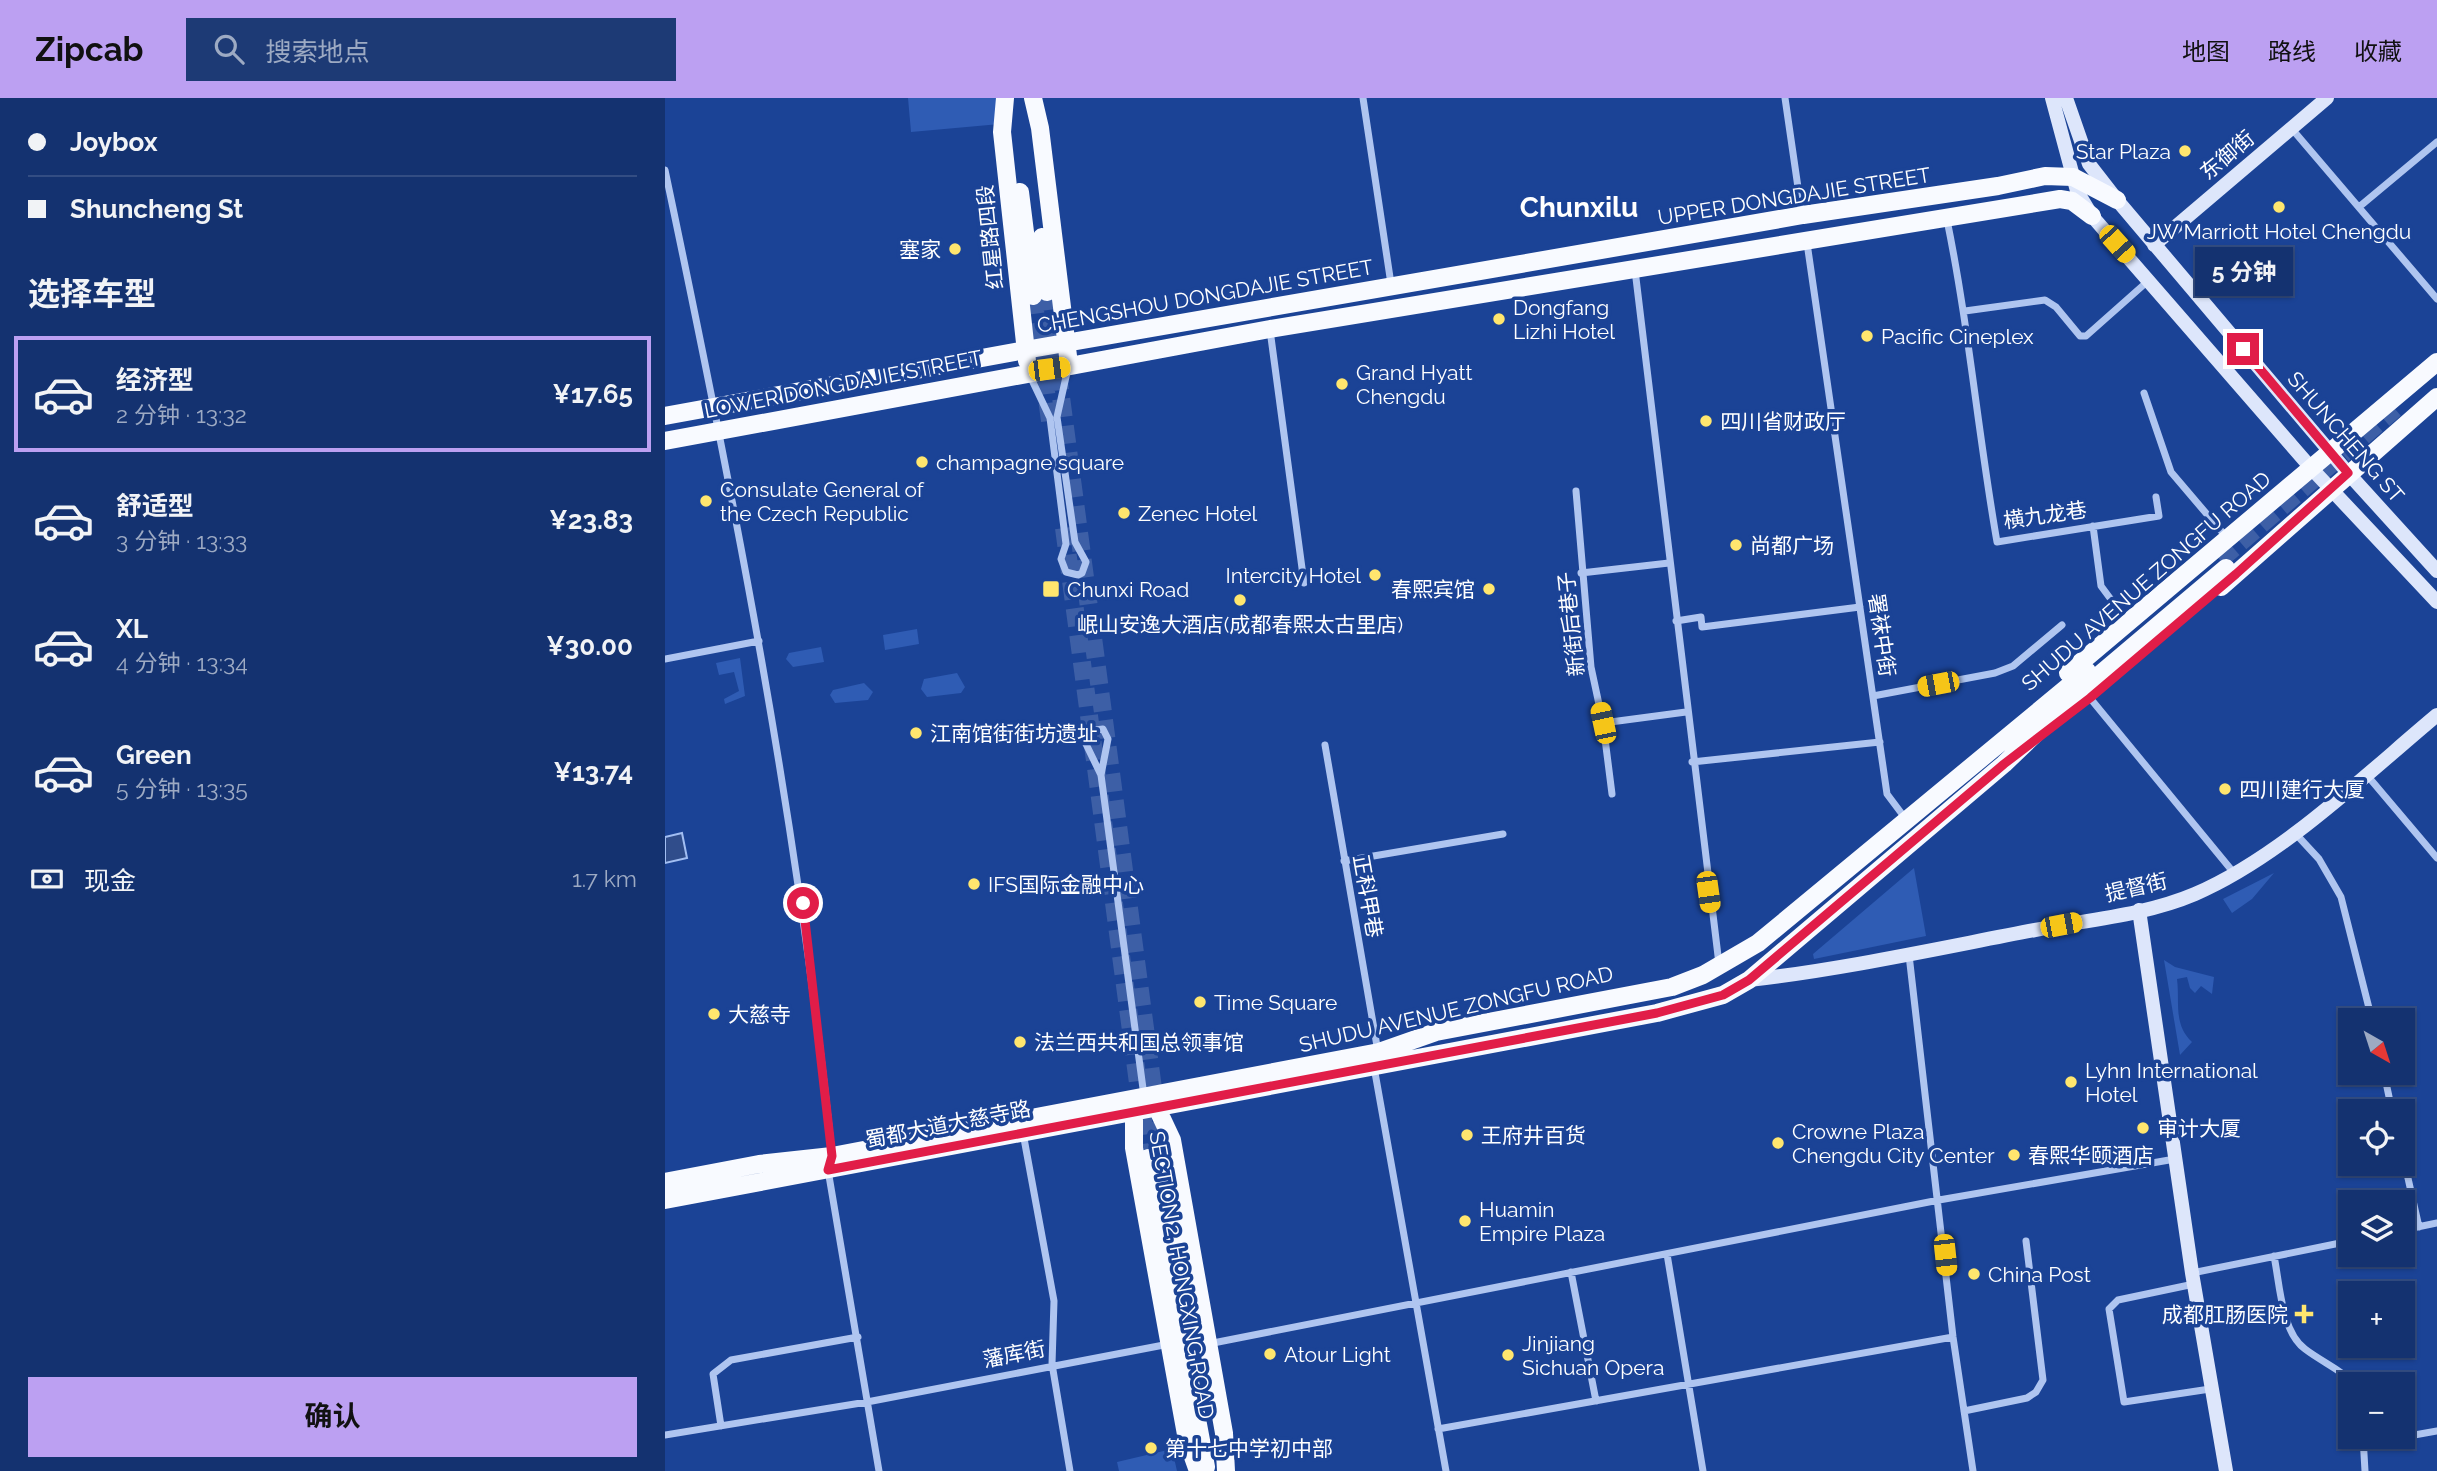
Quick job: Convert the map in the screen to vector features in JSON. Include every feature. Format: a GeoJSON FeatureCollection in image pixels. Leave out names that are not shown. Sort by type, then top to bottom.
{"type":"FeatureCollection","features":[{"type":"Feature","properties":{"kind":"main road"},"geometry":{"type":"LineString","coordinates":[[1007,98],[1040,294],[1030,98]]}},
{"type":"Feature","properties":{"kind":"main road","name":"红星路四段"},"geometry":{"type":"LineString","coordinates":[[1007,98],[1002,132],[1028,372]]}},
{"type":"Feature","properties":{"kind":"main road"},"geometry":{"type":"LineString","coordinates":[[1030,98],[1039,128],[1069,366]]}},
{"type":"Feature","properties":{"kind":"main road","name":"SHUNCHENG ST"},"geometry":{"type":"LineString","coordinates":[[2053,98],[2073,177],[2081,200],[2092,216],[2312,469],[2437,601]]}},
{"type":"Feature","properties":{"kind":"main road","name":"SHUNCHENG ST"},"geometry":{"type":"LineString","coordinates":[[2066,98],[2089,164],[2117,200],[2348,473],[2437,571]]}},
{"type":"Feature","properties":{"kind":"main road","name":"东御街"},"geometry":{"type":"LineString","coordinates":[[2154,245],[2327,98]]}},
{"type":"Feature","properties":{"kind":"main road","name":"UPPER DONGDAJIE STREET"},"geometry":{"type":"LineString","coordinates":[[1392,288],[1803,215],[1998,186],[2045,176],[2073,177],[2117,200]]}},
{"type":"Feature","properties":{"kind":"main road"},"geometry":{"type":"LineString","coordinates":[[1998,186],[2007,194],[2008,202],[2001,209]]}},
{"type":"Feature","properties":{"kind":"main road"},"geometry":{"type":"LineString","coordinates":[[1635,270],[2060,199],[2071,201],[2092,216]]}},
{"type":"Feature","properties":{"kind":"main road","name":"CHENGSHOU DONGDAJIE STREET"},"geometry":{"type":"LineString","coordinates":[[1028,372],[1270,329],[1635,270]]}},
{"type":"Feature","properties":{"kind":"main road","name":"CHENGSHOU DONGDAJIE STREET"},"geometry":{"type":"LineString","coordinates":[[1025,350],[1392,288]]}},
{"type":"Feature","properties":{"kind":"main road","name":"LOWER DONGDAJIE STREET"},"geometry":{"type":"LineString","coordinates":[[665,416],[1025,350]]}},
{"type":"Feature","properties":{"kind":"main road","name":"SHUDU AVENUE ZONGFU ROAD"},"geometry":{"type":"LineString","coordinates":[[1150,1102],[1689,1006],[1723,995],[1749,980],[2004,764],[2090,698],[2312,469],[2437,362]]}},
{"type":"Feature","properties":{"kind":"main road","name":"LOWER DONGDAJIE STREET"},"geometry":{"type":"LineString","coordinates":[[665,440],[1028,372]]}},
{"type":"Feature","properties":{"kind":"main road","name":"SHUDU AVENUE ZONGFU ROAD"},"geometry":{"type":"LineString","coordinates":[[1993,747],[2065,676],[2128,621],[2330,489],[2437,397]]}},
{"type":"Feature","properties":{"kind":"main road","name":"SHUDU AVENUE ZONGFU ROAD"},"geometry":{"type":"LineString","coordinates":[[1376,1060],[1447,1030],[1672,987],[1719,967],[1758,943],[2225,558]]}},
{"type":"Feature","properties":{"kind":"main road","name":"SHUDU AVENUE ZONGFU ROAD"},"geometry":{"type":"LineString","coordinates":[[2004,764],[2225,558]]}},
{"type":"Feature","properties":{"kind":"main road","name":"提督街"},"geometry":{"type":"LineString","coordinates":[[1749,980],[1909,955],[2139,910],[2194,895],[2234,874],[2294,832],[2437,715]]}},
{"type":"Feature","properties":{"kind":"main road"},"geometry":{"type":"LineString","coordinates":[[2139,910],[2210,1389],[2226,1471]]}},
{"type":"Feature","properties":{"kind":"main road","name":"蜀都大道大慈寺路"},"geometry":{"type":"LineString","coordinates":[[665,1182],[759,1164],[830,1163],[1023,1133],[1134,1112],[1150,1102]]}},
{"type":"Feature","properties":{"kind":"main road","name":"蜀都大道大慈寺路"},"geometry":{"type":"LineString","coordinates":[[665,1200],[830,1163],[1150,1102]]}},
{"type":"Feature","properties":{"kind":"main road","name":"SECTION 2, HONGXING ROAD"},"geometry":{"type":"LineString","coordinates":[[1150,1102],[1172,1140],[1224,1433],[1223,1471]]}},
{"type":"Feature","properties":{"kind":"main road","name":"SECTION 2, HONGXING ROAD"},"geometry":{"type":"LineString","coordinates":[[1134,1112],[1134,1148],[1187,1440],[1198,1471]]}},
{"type":"Feature","properties":{"kind":"main road"},"geometry":{"type":"LineString","coordinates":[[1206,1471],[1155,1157],[1223,1471]]}},
{"type":"Feature","properties":{"kind":"street"},"geometry":{"type":"LineString","coordinates":[[1363,98],[1392,288]]}},
{"type":"Feature","properties":{"kind":"street"},"geometry":{"type":"LineString","coordinates":[[1785,98],[1803,215]]}},
{"type":"Feature","properties":{"kind":"street"},"geometry":{"type":"LineString","coordinates":[[2292,128],[2437,299]]}},
{"type":"Feature","properties":{"kind":"street"},"geometry":{"type":"LineString","coordinates":[[2359,206],[2437,142]]}},
{"type":"Feature","properties":{"kind":"street"},"geometry":{"type":"LineString","coordinates":[[665,170],[720,430],[759,641],[797,872],[815,993],[830,1163],[879,1471]]}},
{"type":"Feature","properties":{"kind":"street"},"geometry":{"type":"LineString","coordinates":[[1947,219],[1965,311],[2045,300],[2056,307],[2080,336],[2086,336],[2149,281]]}},
{"type":"Feature","properties":{"kind":"street","name":"署袜中街"},"geometry":{"type":"LineString","coordinates":[[1807,243],[1887,794],[1906,820]]}},
{"type":"Feature","properties":{"kind":"street"},"geometry":{"type":"LineString","coordinates":[[1635,270],[1692,762],[1719,967]]}},
{"type":"Feature","properties":{"kind":"street","name":"横九龙巷"},"geometry":{"type":"LineString","coordinates":[[1965,311],[1980,420],[1979,444],[1997,541],[2158,516],[2156,498]]}},
{"type":"Feature","properties":{"kind":"street"},"geometry":{"type":"LineString","coordinates":[[1270,329],[1304,583]]}},
{"type":"Feature","properties":{"kind":"street"},"geometry":{"type":"LineString","coordinates":[[1028,372],[1049,418],[1066,544],[1062,564],[1066,572],[1078,575],[1082,573],[1086,562],[1075,542],[1058,417],[1069,366]]}},
{"type":"Feature","properties":{"kind":"street"},"geometry":{"type":"LineString","coordinates":[[2144,393],[2171,472],[2225,558]]}},
{"type":"Feature","properties":{"kind":"street","name":"新街后巷子"},"geometry":{"type":"LineString","coordinates":[[1576,491],[1591,667],[1603,723],[1612,794]]}},
{"type":"Feature","properties":{"kind":"street"},"geometry":{"type":"LineString","coordinates":[[2093,526],[2101,586],[2128,621]]}},
{"type":"Feature","properties":{"kind":"street"},"geometry":{"type":"LineString","coordinates":[[1581,573],[1669,563]]}},
{"type":"Feature","properties":{"kind":"street"},"geometry":{"type":"LineString","coordinates":[[1676,621],[1701,617],[1702,627],[1860,607]]}},
{"type":"Feature","properties":{"kind":"street"},"geometry":{"type":"LineString","coordinates":[[1873,696],[1994,673],[2014,666],[2063,625]]}},
{"type":"Feature","properties":{"kind":"street"},"geometry":{"type":"LineString","coordinates":[[665,659],[759,641]]}},
{"type":"Feature","properties":{"kind":"street"},"geometry":{"type":"LineString","coordinates":[[2090,698],[2234,874]]}},
{"type":"Feature","properties":{"kind":"street"},"geometry":{"type":"LineString","coordinates":[[1603,723],[1686,712]]}},
{"type":"Feature","properties":{"kind":"street"},"geometry":{"type":"LineString","coordinates":[[1101,775],[1108,739],[1103,729],[1096,727],[1088,730],[1084,741],[1101,775],[1150,1102]]}},
{"type":"Feature","properties":{"kind":"street"},"geometry":{"type":"LineString","coordinates":[[1692,762],[1880,742]]}},
{"type":"Feature","properties":{"kind":"street","name":"正科甲巷"},"geometry":{"type":"LineString","coordinates":[[1325,745],[1413,1304],[1446,1471]]}},
{"type":"Feature","properties":{"kind":"street"},"geometry":{"type":"LineString","coordinates":[[2366,774],[2437,858]]}},
{"type":"Feature","properties":{"kind":"street"},"geometry":{"type":"LineString","coordinates":[[2294,832],[2319,859],[2341,897],[2369,1008]]}},
{"type":"Feature","properties":{"kind":"street"},"geometry":{"type":"LineString","coordinates":[[1344,861],[1503,834]]}},
{"type":"Feature","properties":{"kind":"street"},"geometry":{"type":"LineString","coordinates":[[1909,955],[1953,1337],[1973,1471]]}},
{"type":"Feature","properties":{"kind":"street"},"geometry":{"type":"LineString","coordinates":[[1023,1133],[1054,1301],[1052,1364],[1070,1471]]}},
{"type":"Feature","properties":{"kind":"street"},"geometry":{"type":"LineString","coordinates":[[1208,1344],[1939,1200],[2175,1159]]}},
{"type":"Feature","properties":{"kind":"street"},"geometry":{"type":"LineString","coordinates":[[2408,1176],[2419,1227]]}},
{"type":"Feature","properties":{"kind":"street"},"geometry":{"type":"LineString","coordinates":[[2415,1228],[2437,1223]]}},
{"type":"Feature","properties":{"kind":"street"},"geometry":{"type":"LineString","coordinates":[[1964,1411],[2027,1398],[2036,1392],[2043,1380],[2026,1241]]}},
{"type":"Feature","properties":{"kind":"street"},"geometry":{"type":"LineString","coordinates":[[2210,1389],[2124,1402],[2109,1309],[2118,1300],[2274,1256],[2338,1243]]}},
{"type":"Feature","properties":{"kind":"street"},"geometry":{"type":"LineString","coordinates":[[1667,1254],[1703,1471]]}},
{"type":"Feature","properties":{"kind":"street"},"geometry":{"type":"LineString","coordinates":[[2274,1256],[2291,1335],[2304,1349],[2343,1372]]}},
{"type":"Feature","properties":{"kind":"street"},"geometry":{"type":"LineString","coordinates":[[1571,1272],[1596,1401]]}},
{"type":"Feature","properties":{"kind":"street"},"geometry":{"type":"LineString","coordinates":[[721,1426],[713,1374],[731,1360],[858,1337]]}},
{"type":"Feature","properties":{"kind":"street"},"geometry":{"type":"LineString","coordinates":[[1438,1429],[1953,1337]]}},
{"type":"Feature","properties":{"kind":"street","name":"藩库街"},"geometry":{"type":"LineString","coordinates":[[665,1435],[867,1402],[1170,1343]]}},
{"type":"Feature","properties":{"kind":"street"},"geometry":{"type":"LineString","coordinates":[[2415,1434],[2437,1431]]}},
{"type":"Feature","properties":{"kind":"street"},"geometry":{"type":"LineString","coordinates":[[2364,1449],[2365,1471]]}},
{"type":"Feature","properties":{"kind":"shaded area"},"geometry":{"type":"Polygon","coordinates":[[[908,98],[997,98],[1000,124],[911,132],[908,98]]]}},
{"type":"Feature","properties":{"kind":"shaded area"},"geometry":{"type":"Polygon","coordinates":[[[917,629],[919,644],[885,650],[883,635],[917,629]]]}},
{"type":"Feature","properties":{"kind":"shaded area"},"geometry":{"type":"Polygon","coordinates":[[[821,647],[824,662],[793,667],[786,659],[789,653],[821,647]]]}},
{"type":"Feature","properties":{"kind":"shaded area"},"geometry":{"type":"Polygon","coordinates":[[[740,658],[745,696],[725,704],[724,699],[739,691],[734,672],[719,675],[716,663],[740,658]]]}},
{"type":"Feature","properties":{"kind":"shaded area"},"geometry":{"type":"Polygon","coordinates":[[[957,673],[965,687],[961,693],[927,697],[921,689],[924,679],[957,673]]]}},
{"type":"Feature","properties":{"kind":"shaded area"},"geometry":{"type":"Polygon","coordinates":[[[864,683],[873,692],[868,700],[835,703],[830,695],[833,690],[864,683]]]}},
{"type":"Feature","properties":{"kind":"shaded area"},"geometry":{"type":"Polygon","coordinates":[[[682,833],[687,858],[665,863],[665,837],[682,833]]]}},
{"type":"Feature","properties":{"kind":"shaded area"},"geometry":{"type":"Polygon","coordinates":[[[1914,868],[1926,936],[1814,959],[1813,954],[1914,868]]]}},
{"type":"Feature","properties":{"kind":"shaded area"},"geometry":{"type":"Polygon","coordinates":[[[2274,873],[2252,899],[2232,913],[2223,899],[2274,873]]]}},
{"type":"Feature","properties":{"kind":"shaded area"},"geometry":{"type":"Polygon","coordinates":[[[2164,960],[2175,967],[2214,977],[2212,994],[2201,986],[2195,993],[2190,988],[2187,977],[2177,979],[2178,1013],[2182,1028],[2192,1042],[2180,1055],[2164,960]]]}},
{"type":"Feature","properties":{"kind":"shaded area"},"geometry":{"type":"Polygon","coordinates":[[[1172,1449],[1177,1471],[1119,1471],[1117,1462],[1172,1449]]]}},
{"type":"Feature","properties":{"kind":"tunnel"},"geometry":{"type":"LineString","coordinates":[[1047,292],[1162,1156]]}},
{"type":"Feature","properties":{"kind":"tunnel"},"geometry":{"type":"LineString","coordinates":[[1033,296],[1051,428]]}},
{"type":"Feature","properties":{"kind":"tunnel"},"geometry":{"type":"LineString","coordinates":[[2220,560],[2395,409]]}},
{"type":"Feature","properties":{"kind":"tunnel"},"geometry":{"type":"LineString","coordinates":[[1064,528],[1148,1158]]}},
{"type":"Feature","properties":{"kind":"place","name":"Star Plaza"},"geometry":{"type":"Point","coordinates":[2185,151]}},
{"type":"Feature","properties":{"kind":"place","name":"JW Marriott Hotel Chengdu"},"geometry":{"type":"Point","coordinates":[2279,207]}},
{"type":"Feature","properties":{"kind":"place","name":"塞家"},"geometry":{"type":"Point","coordinates":[955,249]}},
{"type":"Feature","properties":{"kind":"place","name":"Dongfang Lizhi Hotel"},"geometry":{"type":"Point","coordinates":[1499,319]}},
{"type":"Feature","properties":{"kind":"place","name":"Pacific Cineplex"},"geometry":{"type":"Point","coordinates":[1867,336]}},
{"type":"Feature","properties":{"kind":"place","name":"Grand Hyatt Chengdu"},"geometry":{"type":"Point","coordinates":[1342,384]}},
{"type":"Feature","properties":{"kind":"place","name":"四川省财政厅"},"geometry":{"type":"Point","coordinates":[1706,421]}},
{"type":"Feature","properties":{"kind":"place","name":"champagne square"},"geometry":{"type":"Point","coordinates":[922,462]}},
{"type":"Feature","properties":{"kind":"place","name":"Consulate General of the Czech Republic"},"geometry":{"type":"Point","coordinates":[706,501]}},
{"type":"Feature","properties":{"kind":"place","name":"Zenec Hotel"},"geometry":{"type":"Point","coordinates":[1124,513]}},
{"type":"Feature","properties":{"kind":"place","name":"尚都广场"},"geometry":{"type":"Point","coordinates":[1736,545]}},
{"type":"Feature","properties":{"kind":"place","name":"Intercity Hotel"},"geometry":{"type":"Point","coordinates":[1375,575]}},
{"type":"Feature","properties":{"kind":"place","name":"Chunxi Road"},"geometry":{"type":"Point","coordinates":[1051,589]}},
{"type":"Feature","properties":{"kind":"place","name":"春熙宾馆"},"geometry":{"type":"Point","coordinates":[1489,589]}},
{"type":"Feature","properties":{"kind":"place","name":"岷山安逸大酒店(成都春熙太古里店)"},"geometry":{"type":"Point","coordinates":[1240,600]}},
{"type":"Feature","properties":{"kind":"place","name":"江南馆街街坊遗址"},"geometry":{"type":"Point","coordinates":[916,733]}},
{"type":"Feature","properties":{"kind":"place","name":"四川建行大厦"},"geometry":{"type":"Point","coordinates":[2225,789]}},
{"type":"Feature","properties":{"kind":"place","name":"IFS国际金融中心"},"geometry":{"type":"Point","coordinates":[974,884]}},
{"type":"Feature","properties":{"kind":"place","name":"Time Square"},"geometry":{"type":"Point","coordinates":[1200,1002]}},
{"type":"Feature","properties":{"kind":"place","name":"大慈寺"},"geometry":{"type":"Point","coordinates":[714,1014]}},
{"type":"Feature","properties":{"kind":"place","name":"法兰西共和国总领事馆"},"geometry":{"type":"Point","coordinates":[1020,1042]}},
{"type":"Feature","properties":{"kind":"place","name":"Lyhn International Hotel"},"geometry":{"type":"Point","coordinates":[2071,1082]}},
{"type":"Feature","properties":{"kind":"place","name":"审计大厦"},"geometry":{"type":"Point","coordinates":[2143,1128]}},
{"type":"Feature","properties":{"kind":"place","name":"王府井百货"},"geometry":{"type":"Point","coordinates":[1467,1135]}},
{"type":"Feature","properties":{"kind":"place","name":"Crowne Plaza Chengdu City Center"},"geometry":{"type":"Point","coordinates":[1778,1143]}},
{"type":"Feature","properties":{"kind":"place","name":"春熙华颐酒店"},"geometry":{"type":"Point","coordinates":[2014,1155]}},
{"type":"Feature","properties":{"kind":"place","name":"Huamin Empire Plaza"},"geometry":{"type":"Point","coordinates":[1465,1221]}},
{"type":"Feature","properties":{"kind":"place","name":"China Post"},"geometry":{"type":"Point","coordinates":[1974,1274]}},
{"type":"Feature","properties":{"kind":"place","name":"成都肛肠医院"},"geometry":{"type":"Point","coordinates":[2304,1314]}},
{"type":"Feature","properties":{"kind":"place","name":"Atour Light"},"geometry":{"type":"Point","coordinates":[1270,1354]}},
{"type":"Feature","properties":{"kind":"place","name":"Jinjiang Sichuan Opera"},"geometry":{"type":"Point","coordinates":[1508,1355]}},
{"type":"Feature","properties":{"kind":"place","name":"第十七中学初中部"},"geometry":{"type":"Point","coordinates":[1151,1448]}},
{"type":"Feature","properties":{"kind":"district","name":"Chunxilu"},"geometry":{"type":"Point","coordinates":[1579,207]}},
{"type":"Feature","properties":{"kind":"route"},"geometry":{"type":"LineString","coordinates":[[803,903],[832,1156],[828,1170],[1657,1013],[1723,995],[1749,980],[2004,764],[2090,698],[2236,574],[2348,473],[2243,349]]}}]}
